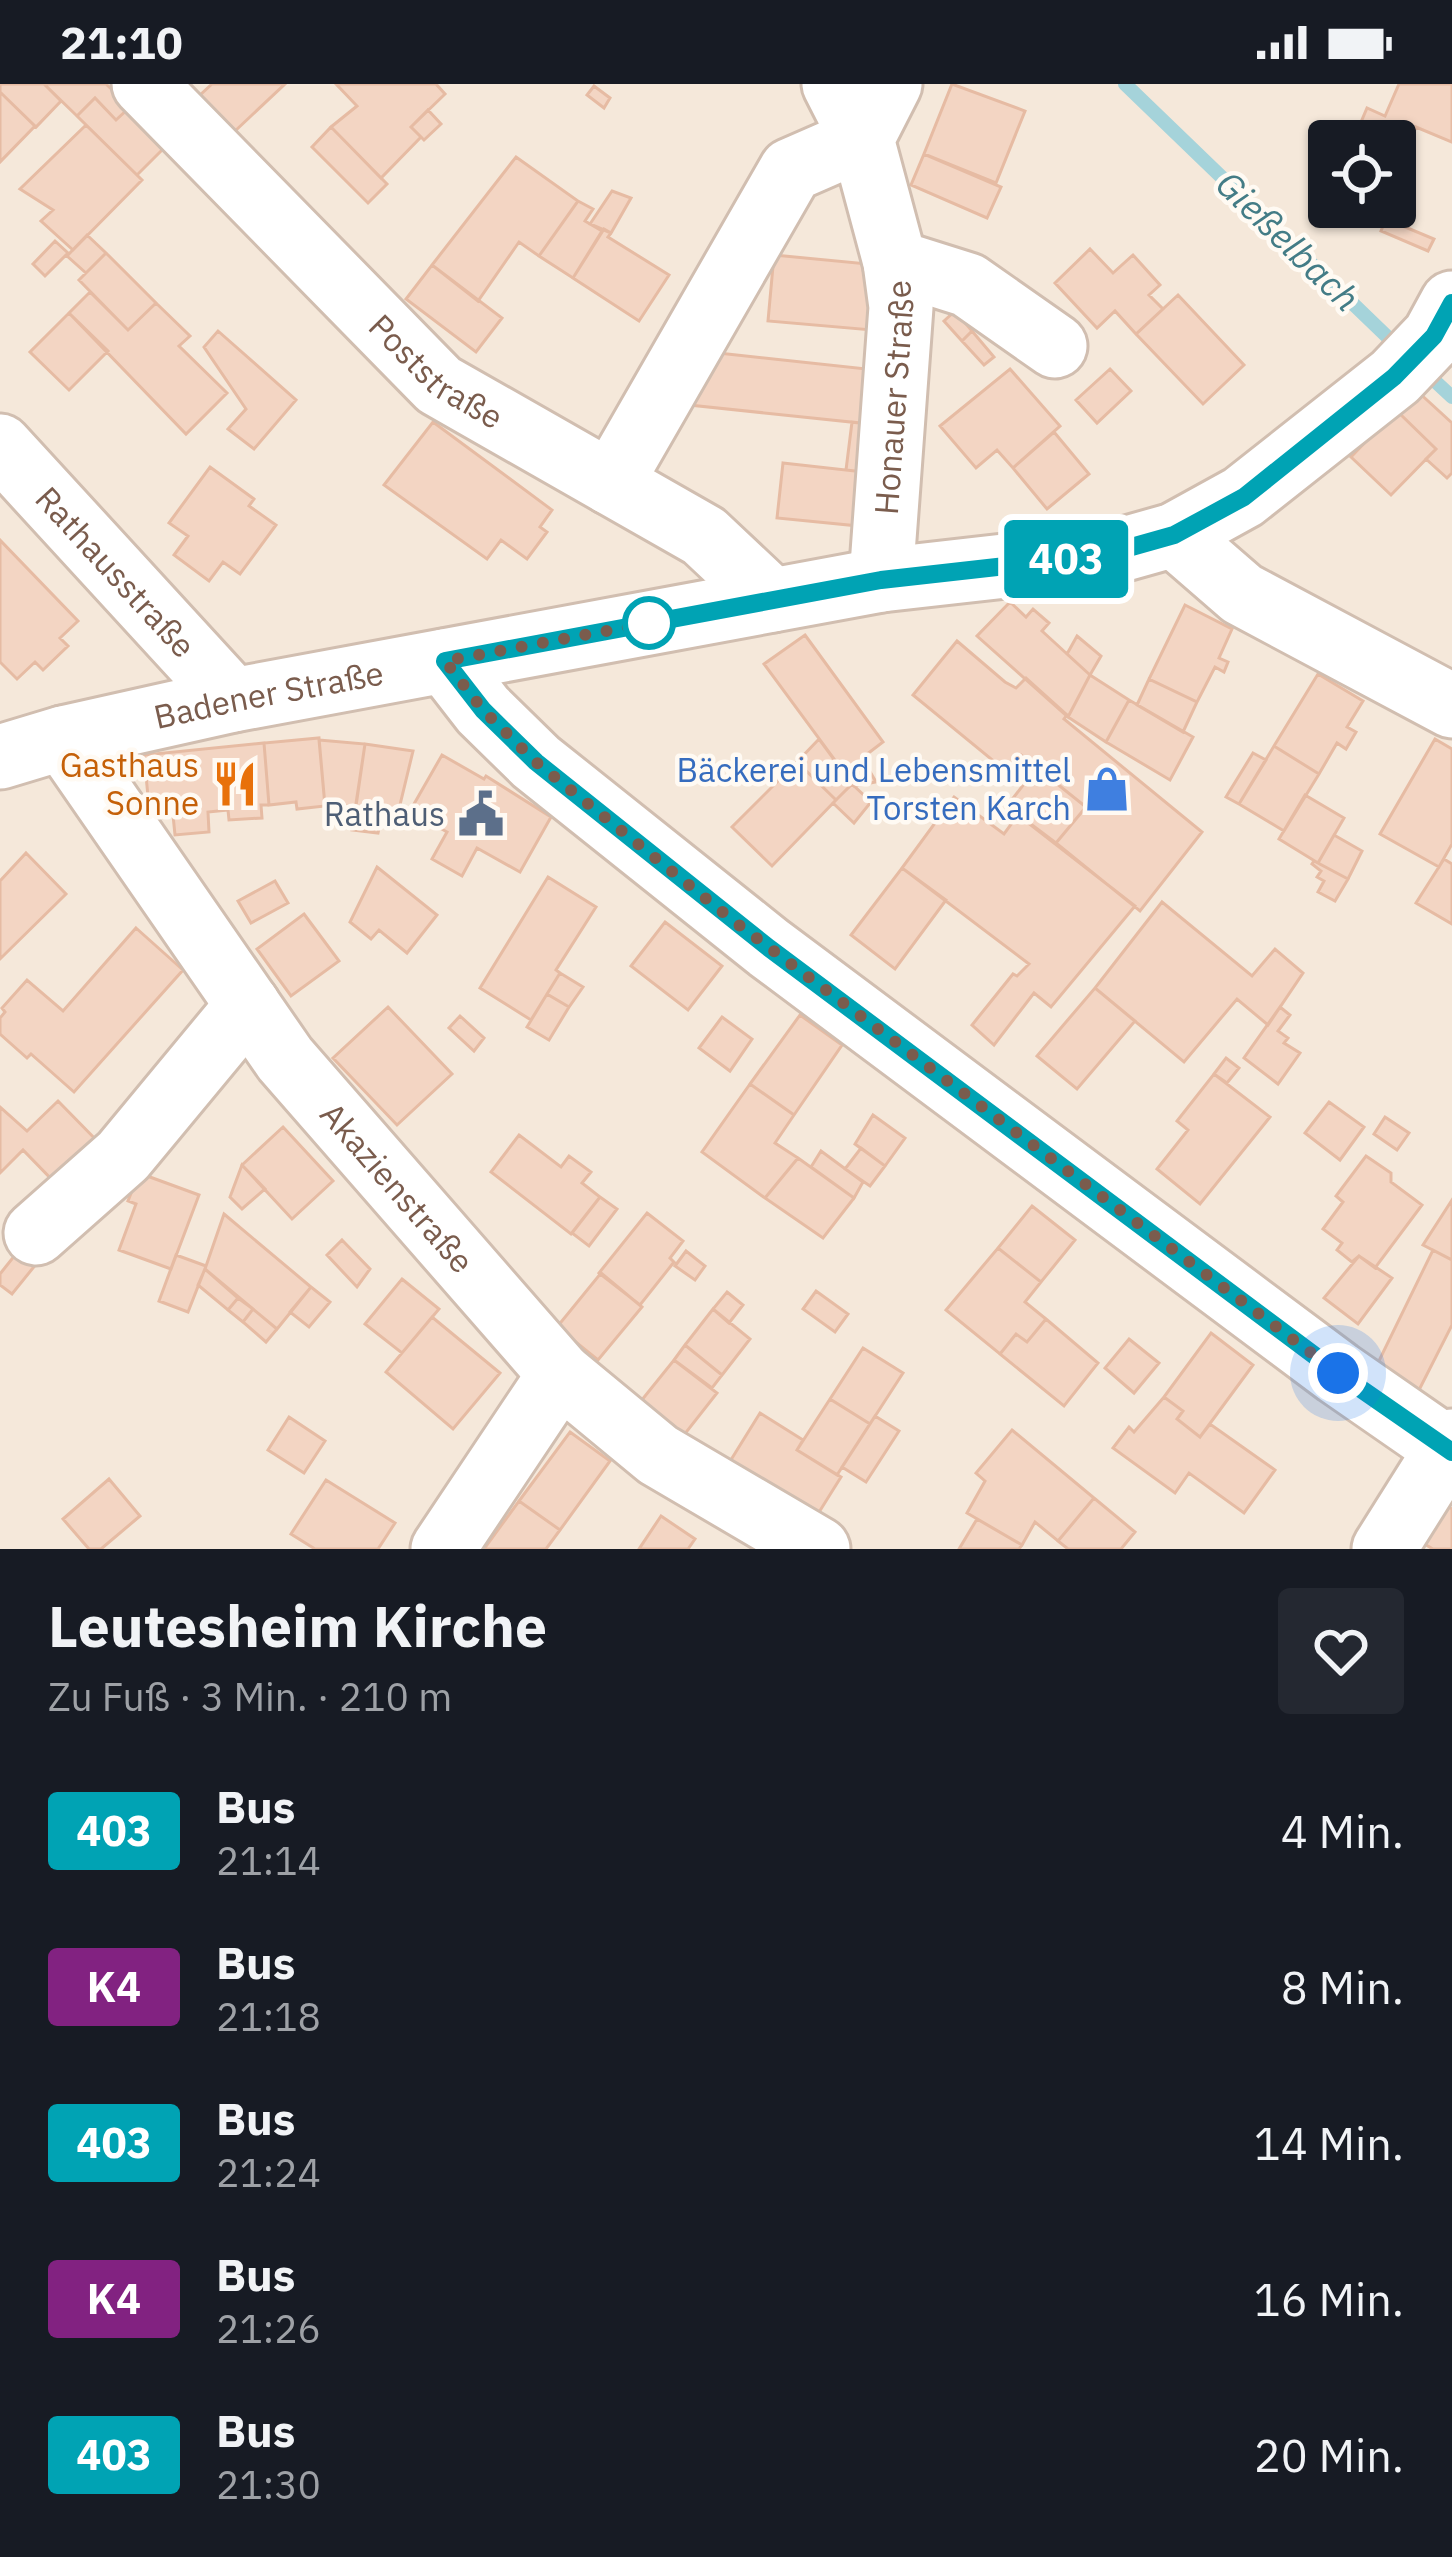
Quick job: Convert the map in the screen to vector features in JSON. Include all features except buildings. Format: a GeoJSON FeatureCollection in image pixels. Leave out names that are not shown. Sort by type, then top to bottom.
{"type":"FeatureCollection","features":[{"type":"Feature","properties":{"kind":"street","name":"Poststraße"},"geometry":{"type":"LineString","coordinates":[[144,84],[439,386],[704,536],[772,600]]}},
{"type":"Feature","properties":{"kind":"street","name":"Honauer Straße"},"geometry":{"type":"LineString","coordinates":[[834,84],[862,140],[896,262],[901,307],[881,580]]}},
{"type":"Feature","properties":{"kind":"street"},"geometry":{"type":"LineString","coordinates":[[611,483],[791,170],[862,140],[890,84]]}},
{"type":"Feature","properties":{"kind":"street"},"geometry":{"type":"LineString","coordinates":[[896,262],[968,285],[1055,346]]}},
{"type":"Feature","properties":{"kind":"street","name":"Badener Straße"},"geometry":{"type":"LineString","coordinates":[[0,757],[233,700],[881,580],[1103,555],[1174,535],[1244,497],[1427,339]]}},
{"type":"Feature","properties":{"kind":"street","name":"Rathausstraße"},"geometry":{"type":"LineString","coordinates":[[0,446],[233,700]]}},
{"type":"Feature","properties":{"kind":"street"},"geometry":{"type":"LineString","coordinates":[[1174,535],[1242,594],[1452,706]]}},
{"type":"Feature","properties":{"kind":"street"},"geometry":{"type":"LineString","coordinates":[[445,661],[483,710],[536,762],[751,934],[1338,1373],[1450,1447],[1384,1549]]}},
{"type":"Feature","properties":{"kind":"street","name":"Akazienstraße"},"geometry":{"type":"LineString","coordinates":[[63,738],[285,1059],[560,1374],[658,1455],[818,1549]]}},
{"type":"Feature","properties":{"kind":"street"},"geometry":{"type":"LineString","coordinates":[[36,1233],[123,1156],[248,1005]]}},
{"type":"Feature","properties":{"kind":"street"},"geometry":{"type":"LineString","coordinates":[[443,1549],[560,1374]]}},
{"type":"Feature","properties":{"kind":"shaded area"},"geometry":{"type":"Polygon","coordinates":[[[0,84],[1452,84],[1452,1549],[0,1549],[0,84]]]}},
{"type":"Feature","properties":{"kind":"waterway","name":"Gießelbach"},"geometry":{"type":"LineString","coordinates":[[1125,84],[1402,351]]}},
{"type":"Feature","properties":{"kind":"waterway","name":"Gießelbach"},"geometry":{"type":"LineString","coordinates":[[1423,370],[1452,397]]}},
{"type":"Feature","properties":{"kind":"bus line","name":"403"},"geometry":{"type":"LineString","coordinates":[[1452,303],[1434,336],[1394,377],[1244,497],[1174,535],[1103,555],[881,580],[445,661],[483,710],[536,762],[769,948],[1338,1373],[1452,1452]]}},
{"type":"Feature","properties":{"kind":"place","name":"Gasthaus Sonne"},"geometry":{"type":"Point","coordinates":[235,784]}},
{"type":"Feature","properties":{"kind":"place","name":"Bäckerei und Lebensmittel Torsten Karch"},"geometry":{"type":"Point","coordinates":[1107,789]}},
{"type":"Feature","properties":{"kind":"place","name":"Rathaus"},"geometry":{"type":"Point","coordinates":[481,814]}},
{"type":"Feature","properties":{"kind":"route"},"geometry":{"type":"LineString","coordinates":[[649,623],[445,661],[483,710],[536,762],[735,922],[1338,1373]]}}]}
